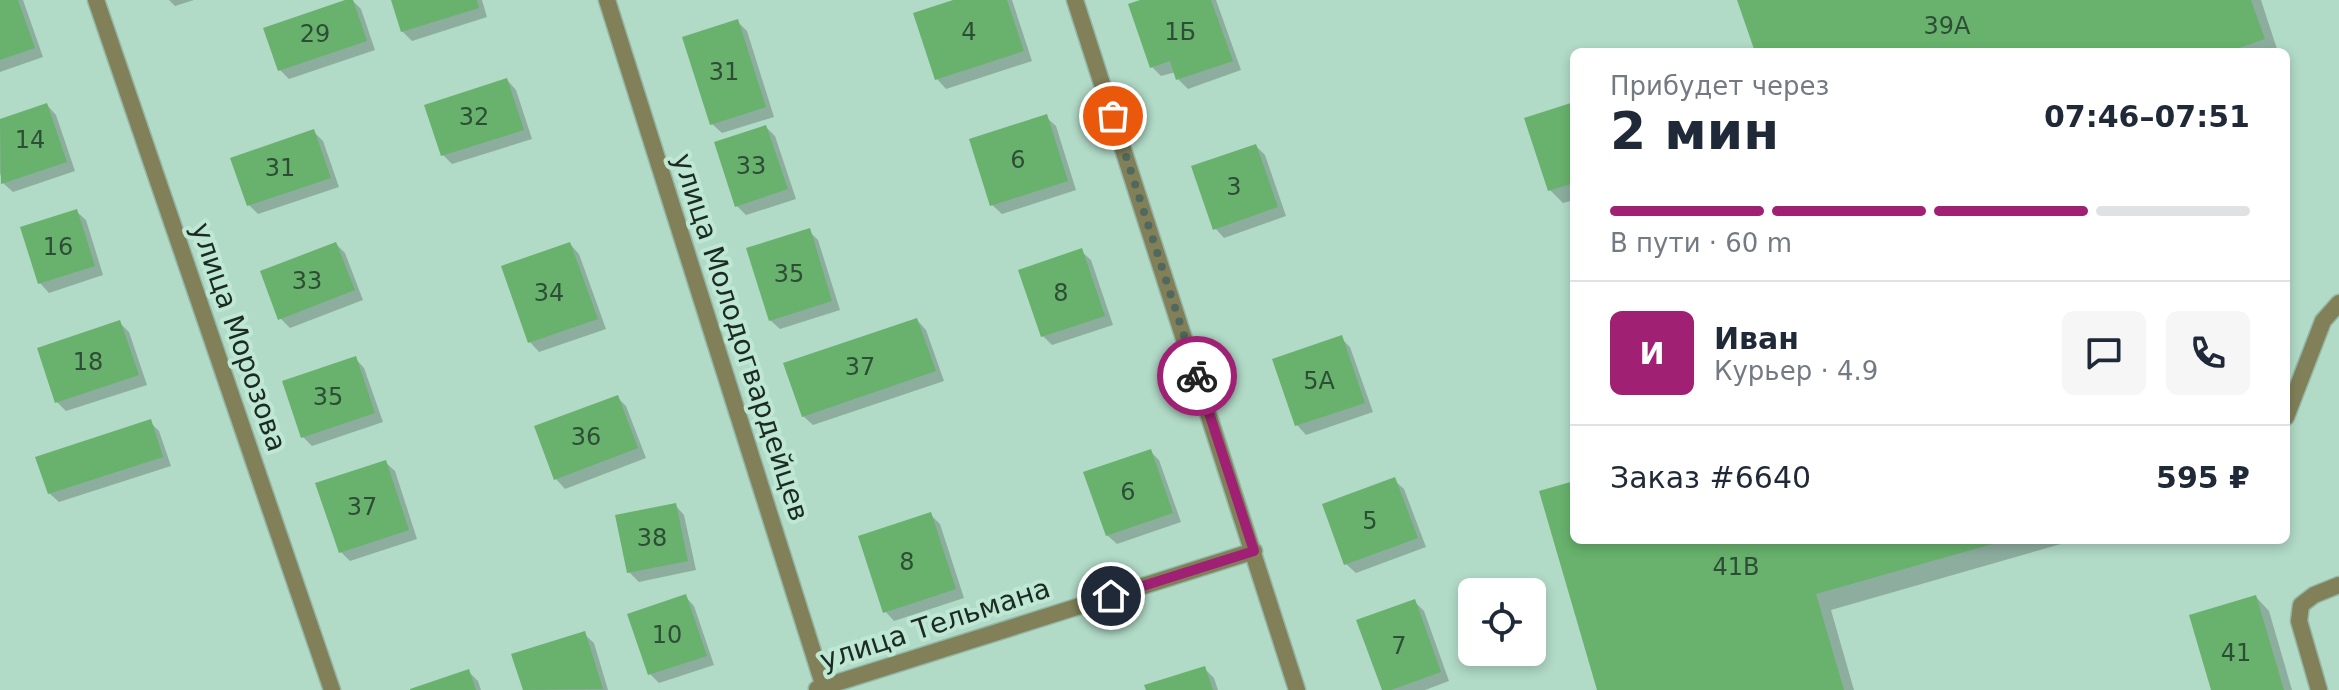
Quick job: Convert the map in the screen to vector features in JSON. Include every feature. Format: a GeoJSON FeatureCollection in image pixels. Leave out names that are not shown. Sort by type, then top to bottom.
{"type":"FeatureCollection","features":[{"type":"Feature","properties":{"kind":"street","name":"улица Морозова"},"geometry":{"type":"LineString","coordinates":[[96,0],[332,690]]}},
{"type":"Feature","properties":{"kind":"street","name":"улица Молодогвардейцев"},"geometry":{"type":"LineString","coordinates":[[607,0],[821,689]]}},
{"type":"Feature","properties":{"kind":"street"},"geometry":{"type":"LineString","coordinates":[[1075,0],[1297,690]]}},
{"type":"Feature","properties":{"kind":"street"},"geometry":{"type":"LineString","coordinates":[[2290,407],[2323,321],[2339,303]]}},
{"type":"Feature","properties":{"kind":"street","name":"улица Тельмана"},"geometry":{"type":"LineString","coordinates":[[821,689],[1254,551]]}},
{"type":"Feature","properties":{"kind":"street"},"geometry":{"type":"LineString","coordinates":[[2319,690],[2299,621],[2301,605],[2314,595],[2339,585]]}},
{"type":"Feature","properties":{"kind":"building"},"geometry":{"type":"Polygon","coordinates":[[[0,0],[18,0],[35,48],[0,60],[0,0]]]}},
{"type":"Feature","properties":{"kind":"building"},"geometry":{"type":"Polygon","coordinates":[[[353,0],[367,41],[278,71],[263,28],[353,0]]]}},
{"type":"Feature","properties":{"kind":"building"},"geometry":{"type":"Polygon","coordinates":[[[391,0],[477,0],[479,8],[401,32],[391,0]]]}},
{"type":"Feature","properties":{"kind":"building"},"geometry":{"type":"Polygon","coordinates":[[[953,0],[1007,0],[1024,51],[935,80],[913,13],[953,0]]]}},
{"type":"Feature","properties":{"kind":"building"},"geometry":{"type":"Polygon","coordinates":[[[1140,0],[1211,0],[1233,61],[1176,80],[1170,61],[1150,68],[1128,4],[1140,0]]]}},
{"type":"Feature","properties":{"kind":"building"},"geometry":{"type":"Polygon","coordinates":[[[1737,0],[2251,0],[2265,39],[2239,48],[1754,48],[1737,0]]]}},
{"type":"Feature","properties":{"kind":"building"},"geometry":{"type":"Polygon","coordinates":[[[738,19],[766,107],[710,125],[682,37],[738,19]]]}},
{"type":"Feature","properties":{"kind":"building"},"geometry":{"type":"Polygon","coordinates":[[[507,78],[524,130],[441,156],[424,105],[507,78]]]}},
{"type":"Feature","properties":{"kind":"building"},"geometry":{"type":"Polygon","coordinates":[[[47,103],[67,162],[1,184],[0,119],[47,103]]]}},
{"type":"Feature","properties":{"kind":"building"},"geometry":{"type":"Polygon","coordinates":[[[1570,103],[1570,184],[1548,191],[1524,118],[1570,103]]]}},
{"type":"Feature","properties":{"kind":"building"},"geometry":{"type":"Polygon","coordinates":[[[1047,114],[1068,181],[990,206],[969,139],[1047,114]]]}},
{"type":"Feature","properties":{"kind":"building"},"geometry":{"type":"Polygon","coordinates":[[[766,125],[788,189],[735,207],[714,142],[766,125]]]}},
{"type":"Feature","properties":{"kind":"building"},"geometry":{"type":"Polygon","coordinates":[[[314,129],[331,178],[247,206],[230,158],[314,129]]]}},
{"type":"Feature","properties":{"kind":"building"},"geometry":{"type":"Polygon","coordinates":[[[1256,144],[1278,207],[1213,230],[1191,166],[1256,144]]]}},
{"type":"Feature","properties":{"kind":"building"},"geometry":{"type":"Polygon","coordinates":[[[77,209],[95,266],[38,284],[20,227],[77,209]]]}},
{"type":"Feature","properties":{"kind":"building"},"geometry":{"type":"Polygon","coordinates":[[[810,228],[832,301],[769,321],[746,248],[810,228]]]}},
{"type":"Feature","properties":{"kind":"building"},"geometry":{"type":"Polygon","coordinates":[[[336,242],[355,290],[278,320],[260,271],[336,242]]]}},
{"type":"Feature","properties":{"kind":"building"},"geometry":{"type":"Polygon","coordinates":[[[570,242],[598,319],[528,343],[501,266],[570,242]]]}},
{"type":"Feature","properties":{"kind":"building"},"geometry":{"type":"Polygon","coordinates":[[[1082,248],[1105,316],[1041,337],[1018,270],[1082,248]]]}},
{"type":"Feature","properties":{"kind":"building"},"geometry":{"type":"Polygon","coordinates":[[[917,318],[936,371],[802,417],[783,363],[917,318]]]}},
{"type":"Feature","properties":{"kind":"building"},"geometry":{"type":"Polygon","coordinates":[[[120,320],[139,375],[55,403],[37,348],[120,320]]]}},
{"type":"Feature","properties":{"kind":"building"},"geometry":{"type":"Polygon","coordinates":[[[1342,335],[1365,403],[1295,426],[1272,359],[1342,335]]]}},
{"type":"Feature","properties":{"kind":"building"},"geometry":{"type":"Polygon","coordinates":[[[356,356],[375,413],[301,438],[282,381],[356,356]]]}},
{"type":"Feature","properties":{"kind":"building"},"geometry":{"type":"Polygon","coordinates":[[[618,395],[638,448],[554,480],[534,426],[618,395]]]}},
{"type":"Feature","properties":{"kind":"building"},"geometry":{"type":"Polygon","coordinates":[[[151,419],[163,457],[48,494],[35,457],[151,419]]]}},
{"type":"Feature","properties":{"kind":"building"},"geometry":{"type":"Polygon","coordinates":[[[1151,449],[1173,513],[1106,536],[1083,472],[1151,449]]]}},
{"type":"Feature","properties":{"kind":"building"},"geometry":{"type":"Polygon","coordinates":[[[386,460],[409,530],[339,553],[315,483],[386,460]]]}},
{"type":"Feature","properties":{"kind":"building"},"geometry":{"type":"Polygon","coordinates":[[[1395,477],[1418,538],[1344,565],[1322,504],[1395,477]]]}},
{"type":"Feature","properties":{"kind":"building"},"geometry":{"type":"Polygon","coordinates":[[[1570,482],[1570,544],[1992,544],[1816,594],[1844,690],[1597,690],[1539,491],[1570,482]]]}},
{"type":"Feature","properties":{"kind":"building"},"geometry":{"type":"Polygon","coordinates":[[[676,503],[688,561],[627,573],[615,515],[676,503]]]}},
{"type":"Feature","properties":{"kind":"building"},"geometry":{"type":"Polygon","coordinates":[[[931,512],[956,589],[883,613],[858,536],[931,512]]]}},
{"type":"Feature","properties":{"kind":"building"},"geometry":{"type":"Polygon","coordinates":[[[686,594],[707,656],[648,675],[627,614],[686,594]]]}},
{"type":"Feature","properties":{"kind":"building"},"geometry":{"type":"Polygon","coordinates":[[[2256,595],[2284,690],[2211,690],[2189,615],[2256,595]]]}},
{"type":"Feature","properties":{"kind":"building"},"geometry":{"type":"Polygon","coordinates":[[[1415,599],[1441,672],[1391,690],[1382,690],[1356,620],[1415,599]]]}},
{"type":"Feature","properties":{"kind":"building"},"geometry":{"type":"Polygon","coordinates":[[[585,631],[603,689],[523,690],[511,654],[585,631]]]}},
{"type":"Feature","properties":{"kind":"building"},"geometry":{"type":"Polygon","coordinates":[[[1205,666],[1213,690],[1146,690],[1144,685],[1205,666]]]}},
{"type":"Feature","properties":{"kind":"building"},"geometry":{"type":"Polygon","coordinates":[[[469,669],[476,690],[410,690],[410,689],[469,669]]]}},
{"type":"Feature","properties":{"kind":"way so far"},"geometry":{"type":"LineString","coordinates":[[1113,116],[1197,376]]}},
{"type":"Feature","properties":{"kind":"route"},"geometry":{"type":"LineString","coordinates":[[1111,596],[1254,551],[1197,376]]}}]}
